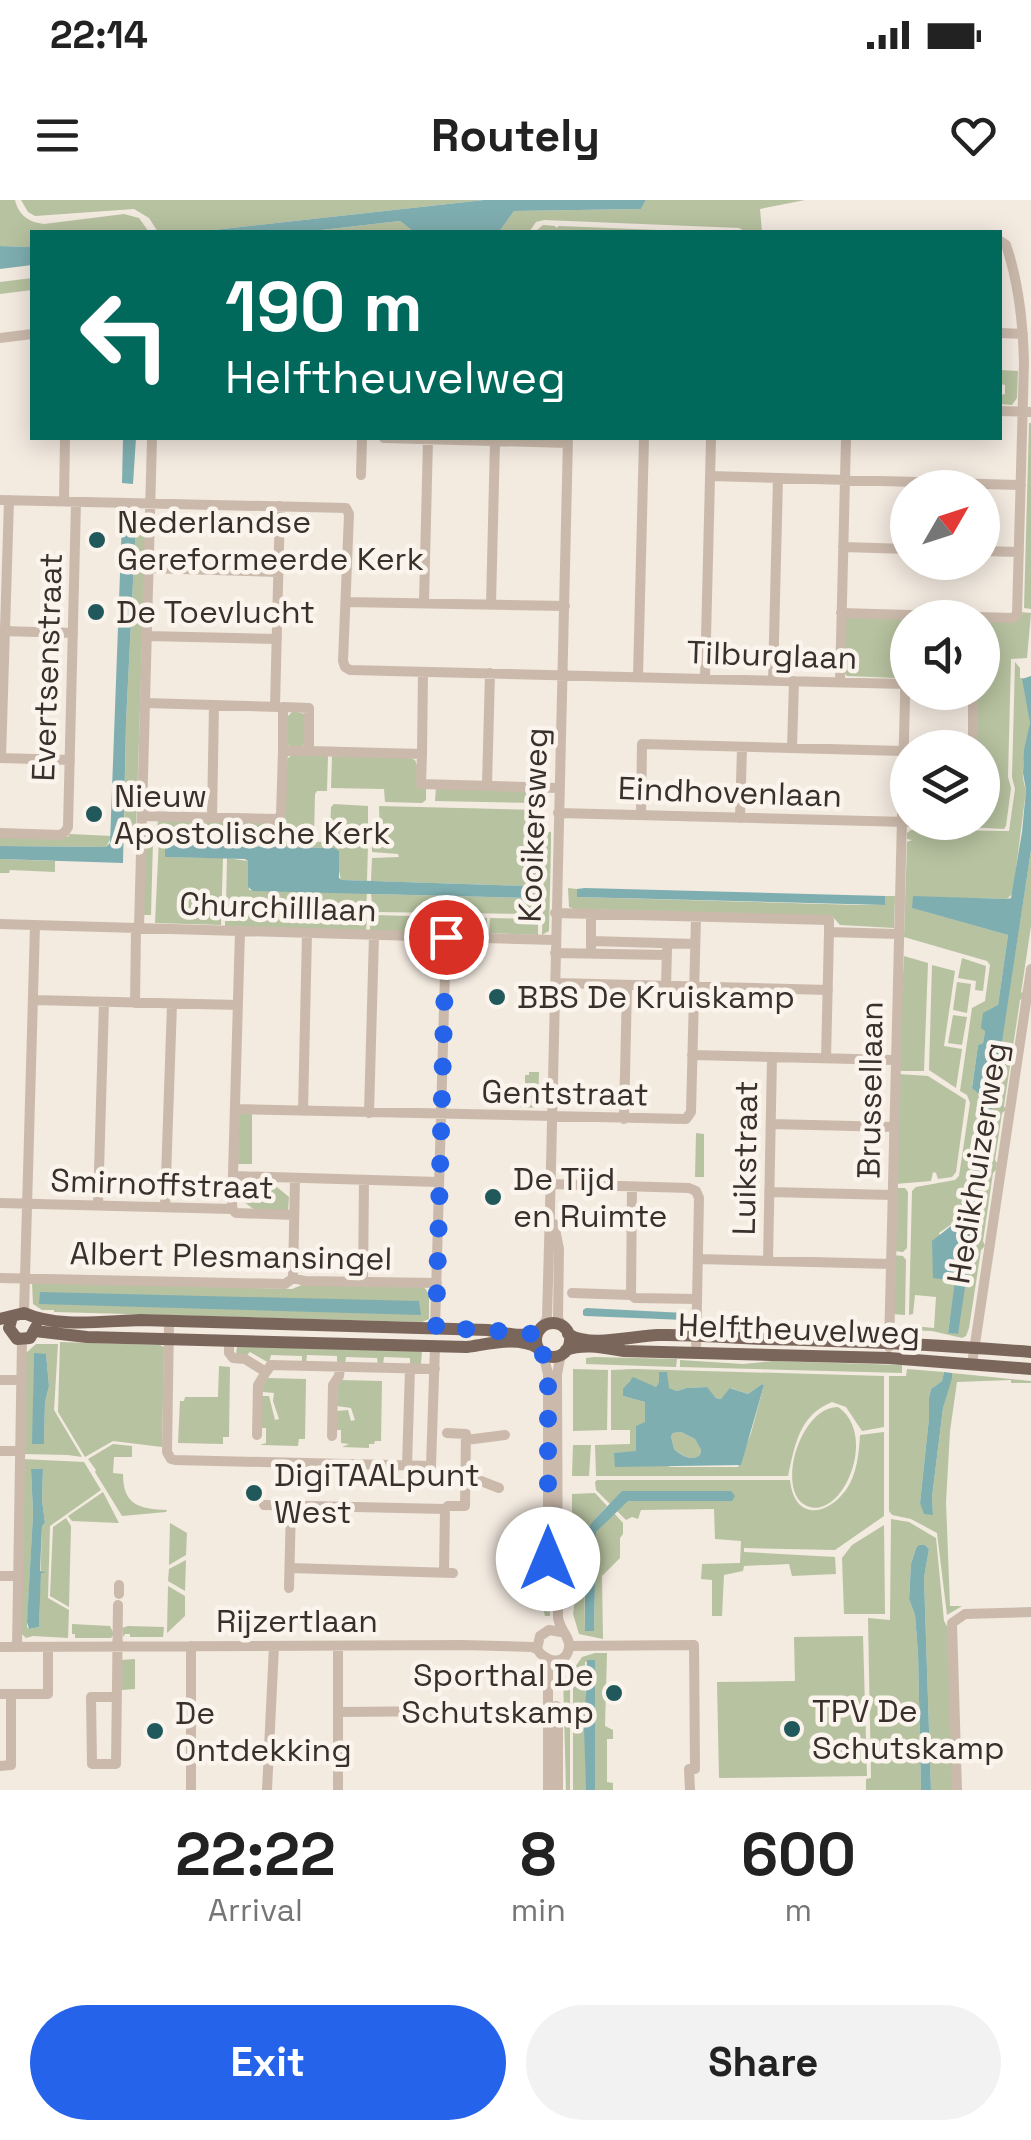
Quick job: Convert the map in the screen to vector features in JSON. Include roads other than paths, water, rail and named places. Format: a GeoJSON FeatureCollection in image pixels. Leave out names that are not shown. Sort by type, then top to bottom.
{"type":"FeatureCollection","features":[{"type":"Feature","properties":{"kind":"main road"},"geometry":{"type":"LineString","coordinates":[[16,1322],[436,1328],[529,1334],[554,1324],[565,1330],[569,1341],[564,1352],[550,1356],[529,1343],[466,1348],[87,1336],[16,1322]]}},
{"type":"Feature","properties":{"kind":"main road"},"geometry":{"type":"LineString","coordinates":[[16,1322],[13,1337],[22,1340]]}},
{"type":"Feature","properties":{"kind":"main road"},"geometry":{"type":"LineString","coordinates":[[435,1346],[436,1328]]}},
{"type":"Feature","properties":{"kind":"main road"},"geometry":{"type":"LineString","coordinates":[[540,1351],[536,1340],[541,1329]]}},
{"type":"Feature","properties":{"kind":"main road","name":"Helftheuvelweg"},"geometry":{"type":"LineString","coordinates":[[565,1330],[576,1338],[612,1340],[696,1336],[889,1342],[1031,1352]]}},
{"type":"Feature","properties":{"kind":"main road","name":"Helftheuvelweg"},"geometry":{"type":"LineString","coordinates":[[564,1352],[575,1347],[600,1347],[624,1351],[889,1358],[1031,1369]]}},
{"type":"Feature","properties":{"kind":"street"},"geometry":{"type":"LineString","coordinates":[[1000,618],[1012,618],[1018,610],[1027,412],[1023,334],[1014,274],[1006,245],[1002,243]]}},
{"type":"Feature","properties":{"kind":"street"},"geometry":{"type":"LineString","coordinates":[[1002,333],[1023,334]]}},
{"type":"Feature","properties":{"kind":"street"},"geometry":{"type":"LineString","coordinates":[[0,338],[30,334]]}},
{"type":"Feature","properties":{"kind":"street"},"geometry":{"type":"LineString","coordinates":[[1002,411],[1027,412]]}},
{"type":"Feature","properties":{"kind":"street","name":"Evertsenstraat"},"geometry":{"type":"LineString","coordinates":[[0,833],[60,835],[68,827],[73,633],[66,440]]}},
{"type":"Feature","properties":{"kind":"street"},"geometry":{"type":"LineString","coordinates":[[136,1003],[152,440]]}},
{"type":"Feature","properties":{"kind":"street"},"geometry":{"type":"LineString","coordinates":[[361,475],[362,440]]}},
{"type":"Feature","properties":{"kind":"street"},"geometry":{"type":"LineString","coordinates":[[424,602],[428,440]]}},
{"type":"Feature","properties":{"kind":"street"},"geometry":{"type":"LineString","coordinates":[[462,440],[568,440]]}},
{"type":"Feature","properties":{"kind":"street","name":"Kooikersweg"},"geometry":{"type":"LineString","coordinates":[[541,1329],[547,1318],[568,440]]}},
{"type":"Feature","properties":{"kind":"street"},"geometry":{"type":"LineString","coordinates":[[638,677],[644,440]]}},
{"type":"Feature","properties":{"kind":"street"},"geometry":{"type":"LineString","coordinates":[[705,678],[711,440]]}},
{"type":"Feature","properties":{"kind":"street"},"geometry":{"type":"LineString","coordinates":[[840,682],[846,440]]}},
{"type":"Feature","properties":{"kind":"street"},"geometry":{"type":"LineString","coordinates":[[491,604],[495,441]]}},
{"type":"Feature","properties":{"kind":"street"},"geometry":{"type":"LineString","coordinates":[[710,476],[1021,485]]}},
{"type":"Feature","properties":{"kind":"street"},"geometry":{"type":"LineString","coordinates":[[773,680],[778,478]]}},
{"type":"Feature","properties":{"kind":"street"},"geometry":{"type":"LineString","coordinates":[[70,760],[0,758],[4,500],[344,508],[348,510],[347,602],[565,606]]}},
{"type":"Feature","properties":{"kind":"street"},"geometry":{"type":"LineString","coordinates":[[142,816],[279,818],[283,750],[277,639],[280,506]]}},
{"type":"Feature","properties":{"kind":"street"},"geometry":{"type":"LineString","coordinates":[[843,547],[890,548]]}},
{"type":"Feature","properties":{"kind":"street"},"geometry":{"type":"LineString","coordinates":[[1000,551],[1020,552]]}},
{"type":"Feature","properties":{"kind":"street"},"geometry":{"type":"LineString","coordinates":[[148,568],[279,572]]}},
{"type":"Feature","properties":{"kind":"street","name":"Tilburglaan"},"geometry":{"type":"LineString","coordinates":[[347,602],[343,661],[350,670],[890,684]]}},
{"type":"Feature","properties":{"kind":"street"},"geometry":{"type":"LineString","coordinates":[[842,613],[890,615]]}},
{"type":"Feature","properties":{"kind":"street"},"geometry":{"type":"LineString","coordinates":[[2,631],[73,633]]}},
{"type":"Feature","properties":{"kind":"street"},"geometry":{"type":"LineString","coordinates":[[146,636],[277,639]]}},
{"type":"Feature","properties":{"kind":"street"},"geometry":{"type":"LineString","coordinates":[[423,672],[421,784],[559,788]]}},
{"type":"Feature","properties":{"kind":"street"},"geometry":{"type":"LineString","coordinates":[[487,786],[490,673]]}},
{"type":"Feature","properties":{"kind":"street"},"geometry":{"type":"LineString","coordinates":[[792,748],[794,681]]}},
{"type":"Feature","properties":{"kind":"street"},"geometry":{"type":"LineString","coordinates":[[145,704],[309,708],[309,752]]}},
{"type":"Feature","properties":{"kind":"street"},"geometry":{"type":"LineString","coordinates":[[212,818],[214,706]]}},
{"type":"Feature","properties":{"kind":"street"},"geometry":{"type":"LineString","coordinates":[[640,815],[642,744],[890,751]]}},
{"type":"Feature","properties":{"kind":"street"},"geometry":{"type":"LineString","coordinates":[[740,818],[742,747]]}},
{"type":"Feature","properties":{"kind":"street"},"geometry":{"type":"LineString","coordinates":[[283,750],[422,754]]}},
{"type":"Feature","properties":{"kind":"street","name":"Eindhovenlaan"},"geometry":{"type":"LineString","coordinates":[[558,812],[890,822]]}},
{"type":"Feature","properties":{"kind":"street","name":"Brussellaan"},"geometry":{"type":"LineString","coordinates":[[889,1358],[903,840]]}},
{"type":"Feature","properties":{"kind":"street"},"geometry":{"type":"LineString","coordinates":[[556,913],[830,920],[826,1058]]}},
{"type":"Feature","properties":{"kind":"street"},"geometry":{"type":"LineString","coordinates":[[590,954],[591,914]]}},
{"type":"Feature","properties":{"kind":"street"},"geometry":{"type":"LineString","coordinates":[[696,917],[692,1054],[896,1060]]}},
{"type":"Feature","properties":{"kind":"street","name":"Churchilllaan"},"geometry":{"type":"LineString","coordinates":[[0,924],[446,937],[555,946],[590,954],[667,949]]}},
{"type":"Feature","properties":{"kind":"street"},"geometry":{"type":"LineString","coordinates":[[16,1322],[25,1278],[35,925]]}},
{"type":"Feature","properties":{"kind":"street"},"geometry":{"type":"LineString","coordinates":[[232,1209],[240,931]]}},
{"type":"Feature","properties":{"kind":"street"},"geometry":{"type":"LineString","coordinates":[[829,932],[898,934]]}},
{"type":"Feature","properties":{"kind":"street"},"geometry":{"type":"LineString","coordinates":[[303,1111],[308,933]]}},
{"type":"Feature","properties":{"kind":"street"},"geometry":{"type":"LineString","coordinates":[[369,1113],[374,935]]}},
{"type":"Feature","properties":{"kind":"street"},"geometry":{"type":"LineString","coordinates":[[436,1328],[446,937]]}},
{"type":"Feature","properties":{"kind":"street"},"geometry":{"type":"LineString","coordinates":[[591,940],[667,949],[695,944]]}},
{"type":"Feature","properties":{"kind":"street"},"geometry":{"type":"LineString","coordinates":[[666,986],[667,949]]}},
{"type":"Feature","properties":{"kind":"street","name":"Hedikhuizerweg"},"geometry":{"type":"LineString","coordinates":[[972,1364],[1027,1032],[1031,968]]}},
{"type":"Feature","properties":{"kind":"street"},"geometry":{"type":"LineString","coordinates":[[555,983],[828,990]]}},
{"type":"Feature","properties":{"kind":"street"},"geometry":{"type":"LineString","coordinates":[[624,1119],[627,985]]}},
{"type":"Feature","properties":{"kind":"street"},"geometry":{"type":"LineString","coordinates":[[33,1000],[238,1005]]}},
{"type":"Feature","properties":{"kind":"street"},"geometry":{"type":"LineString","coordinates":[[98,1204],[104,1002]]}},
{"type":"Feature","properties":{"kind":"street"},"geometry":{"type":"LineString","coordinates":[[165,1206],[172,1004]]}},
{"type":"Feature","properties":{"kind":"street","name":"Gentstraat"},"geometry":{"type":"LineString","coordinates":[[235,1109],[682,1120],[691,1112],[692,1054]]}},
{"type":"Feature","properties":{"kind":"street","name":"Luikstraat"},"geometry":{"type":"LineString","coordinates":[[768,1260],[772,1056]]}},
{"type":"Feature","properties":{"kind":"street"},"geometry":{"type":"LineString","coordinates":[[771,1124],[894,1128]]}},
{"type":"Feature","properties":{"kind":"street"},"geometry":{"type":"LineString","coordinates":[[233,1176],[439,1182]]}},
{"type":"Feature","properties":{"kind":"street"},"geometry":{"type":"LineString","coordinates":[[293,1278],[295,1178]]}},
{"type":"Feature","properties":{"kind":"street"},"geometry":{"type":"LineString","coordinates":[[363,1281],[364,1180]]}},
{"type":"Feature","properties":{"kind":"street"},"geometry":{"type":"LineString","coordinates":[[550,1184],[696,1191],[696,1353]]}},
{"type":"Feature","properties":{"kind":"street"},"geometry":{"type":"LineString","coordinates":[[631,1295],[632,1187]]}},
{"type":"Feature","properties":{"kind":"street"},"geometry":{"type":"LineString","coordinates":[[769,1192],[892,1195]]}},
{"type":"Feature","properties":{"kind":"street","name":"Smirnoffstraat"},"geometry":{"type":"LineString","coordinates":[[0,1203],[165,1206],[294,1214]]}},
{"type":"Feature","properties":{"kind":"street","name":"Kooikersweg"},"geometry":{"type":"LineString","coordinates":[[550,1209],[558,1249],[558,1318],[565,1330]]}},
{"type":"Feature","properties":{"kind":"street"},"geometry":{"type":"LineString","coordinates":[[698,1259],[891,1264]]}},
{"type":"Feature","properties":{"kind":"street","name":"Albert Plesmansingel"},"geometry":{"type":"LineString","coordinates":[[0,1278],[285,1284],[293,1278],[436,1283]]}},
{"type":"Feature","properties":{"kind":"street"},"geometry":{"type":"LineString","coordinates":[[572,1293],[697,1300]]}},
{"type":"Feature","properties":{"kind":"street"},"geometry":{"type":"LineString","coordinates":[[170,1322],[167,1452],[171,1459],[431,1466],[435,1346]]}},
{"type":"Feature","properties":{"kind":"street"},"geometry":{"type":"LineString","coordinates":[[17,1647],[22,1340]]}},
{"type":"Feature","properties":{"kind":"street"},"geometry":{"type":"LineString","coordinates":[[229,1340],[233,1358],[245,1359],[266,1372]]}},
{"type":"Feature","properties":{"kind":"street"},"geometry":{"type":"LineString","coordinates":[[540,1351],[548,1374],[552,1625],[566,1636],[569,1646],[567,1654],[551,1660]]}},
{"type":"Feature","properties":{"kind":"street"},"geometry":{"type":"LineString","coordinates":[[548,1790],[554,1666],[538,1644],[555,1631],[558,1617],[558,1374],[564,1352]]}},
{"type":"Feature","properties":{"kind":"street"},"geometry":{"type":"LineString","coordinates":[[257,1435],[258,1385],[271,1364],[435,1369]]}},
{"type":"Feature","properties":{"kind":"street"},"geometry":{"type":"LineString","coordinates":[[332,1436],[333,1385],[340,1367]]}},
{"type":"Feature","properties":{"kind":"street"},"geometry":{"type":"LineString","coordinates":[[406,1466],[410,1368]]}},
{"type":"Feature","properties":{"kind":"street"},"geometry":{"type":"LineString","coordinates":[[0,1380],[21,1380]]}},
{"type":"Feature","properties":{"kind":"street"},"geometry":{"type":"LineString","coordinates":[[264,1504],[465,1506],[466,1434],[447,1433]]}},
{"type":"Feature","properties":{"kind":"street"},"geometry":{"type":"LineString","coordinates":[[466,1440],[505,1434]]}},
{"type":"Feature","properties":{"kind":"street"},"geometry":{"type":"LineString","coordinates":[[0,1451],[19,1451]]}},
{"type":"Feature","properties":{"kind":"street"},"geometry":{"type":"LineString","coordinates":[[465,1481],[499,1488]]}},
{"type":"Feature","properties":{"kind":"street"},"geometry":{"type":"LineString","coordinates":[[290,1588],[291,1506]]}},
{"type":"Feature","properties":{"kind":"street"},"geometry":{"type":"LineString","coordinates":[[290,1568],[448,1573],[446,1508]]}},
{"type":"Feature","properties":{"kind":"street"},"geometry":{"type":"LineString","coordinates":[[0,1576],[16,1576]]}},
{"type":"Feature","properties":{"kind":"street"},"geometry":{"type":"LineString","coordinates":[[116,1697],[91,1697],[92,1764],[116,1764],[119,1595]]}},
{"type":"Feature","properties":{"kind":"street"},"geometry":{"type":"LineString","coordinates":[[957,1790],[952,1623],[966,1614],[1031,1612]]}},
{"type":"Feature","properties":{"kind":"street","name":"Rijzertlaan"},"geometry":{"type":"LineString","coordinates":[[0,1647],[538,1644]]}},
{"type":"Feature","properties":{"kind":"street"},"geometry":{"type":"LineString","coordinates":[[569,1646],[694,1645],[690,1790]]}},
{"type":"Feature","properties":{"kind":"street"},"geometry":{"type":"LineString","coordinates":[[191,1646],[192,1790]]}},
{"type":"Feature","properties":{"kind":"street"},"geometry":{"type":"LineString","coordinates":[[267,1790],[274,1646]]}},
{"type":"Feature","properties":{"kind":"street"},"geometry":{"type":"LineString","coordinates":[[338,1646],[338,1790]]}},
{"type":"Feature","properties":{"kind":"street"},"geometry":{"type":"LineString","coordinates":[[0,1766],[11,1766],[5,1694],[48,1694],[48,1647]]}},
{"type":"Feature","properties":{"kind":"street"},"geometry":{"type":"LineString","coordinates":[[338,1712],[552,1710]]}},
{"type":"Feature","properties":{"kind":"street"},"geometry":{"type":"LineString","coordinates":[[552,1710],[558,1723],[558,1790]]}},
{"type":"Feature","properties":{"kind":"water"},"geometry":{"type":"Polygon","coordinates":[[[484,200],[646,200],[641,209],[514,211],[500,230],[411,230],[400,221],[321,230],[214,230],[484,200]]]}},
{"type":"Feature","properties":{"kind":"water"},"geometry":{"type":"Polygon","coordinates":[[[0,246],[30,247],[30,265],[0,269],[0,246]]]}},
{"type":"Feature","properties":{"kind":"water"},"geometry":{"type":"Polygon","coordinates":[[[123,440],[136,440],[133,484],[122,483],[123,440]]]}},
{"type":"Feature","properties":{"kind":"water"},"geometry":{"type":"Polygon","coordinates":[[[122,520],[136,522],[123,863],[0,859],[0,846],[106,847],[110,843],[122,520]]]}},
{"type":"Feature","properties":{"kind":"water"},"geometry":{"type":"Polygon","coordinates":[[[1031,676],[1031,850],[958,1334],[948,1333],[955,1281],[933,1278],[932,1241],[966,1214],[984,1098],[972,1088],[978,1045],[983,1043],[985,1031],[981,1028],[983,1013],[998,1005],[1008,935],[912,908],[913,896],[1011,898],[1022,832],[1024,750],[1030,723],[1022,679],[1031,676]]]}},
{"type":"Feature","properties":{"kind":"water"},"geometry":{"type":"Polygon","coordinates":[[[165,845],[334,848],[339,851],[342,880],[529,886],[529,898],[253,891],[248,887],[245,859],[165,857],[165,845]]]}},
{"type":"Feature","properties":{"kind":"water"},"geometry":{"type":"Polygon","coordinates":[[[577,889],[885,896],[885,905],[577,897],[577,889]]]}},
{"type":"Feature","properties":{"kind":"water"},"geometry":{"type":"Polygon","coordinates":[[[40,1292],[419,1301],[421,1315],[39,1304],[40,1292]]]}},
{"type":"Feature","properties":{"kind":"water"},"geometry":{"type":"Polygon","coordinates":[[[586,1308],[685,1313],[685,1320],[585,1316],[586,1308]]]}},
{"type":"Feature","properties":{"kind":"water"},"geometry":{"type":"Polygon","coordinates":[[[34,1353],[46,1354],[49,1386],[44,1444],[32,1444],[34,1353]]]}},
{"type":"Feature","properties":{"kind":"water"},"geometry":{"type":"Polygon","coordinates":[[[659,1372],[667,1372],[669,1388],[677,1391],[707,1387],[721,1399],[730,1388],[748,1394],[764,1385],[741,1465],[615,1467],[614,1453],[636,1451],[636,1426],[645,1422],[645,1402],[623,1396],[623,1389],[633,1377],[656,1387],[659,1372]],[[681,1432],[671,1436],[674,1449],[690,1458],[700,1455],[695,1439],[681,1432]]]}},
{"type":"Feature","properties":{"kind":"water"},"geometry":{"type":"Polygon","coordinates":[[[944,1372],[952,1373],[952,1378],[943,1408],[933,1515],[924,1514],[920,1503],[929,1398],[944,1372]]]}},
{"type":"Feature","properties":{"kind":"water"},"geometry":{"type":"Polygon","coordinates":[[[31,1469],[43,1469],[45,1523],[40,1571],[46,1573],[41,1573],[39,1627],[29,1629],[33,1514],[31,1469]]]}},
{"type":"Feature","properties":{"kind":"water"},"geometry":{"type":"Polygon","coordinates":[[[622,1491],[731,1491],[735,1496],[732,1501],[628,1501],[596,1532],[594,1631],[585,1631],[585,1533],[622,1491]]]}},
{"type":"Feature","properties":{"kind":"water"},"geometry":{"type":"Polygon","coordinates":[[[919,1545],[929,1549],[924,1578],[931,1790],[921,1790],[918,1653],[915,1615],[909,1599],[911,1564],[919,1545]]]}},
{"type":"Feature","properties":{"kind":"water"},"geometry":{"type":"Polygon","coordinates":[[[587,1660],[595,1660],[595,1790],[586,1790],[587,1660]]]}},
{"type":"Feature","properties":{"kind":"place","name":"Nederlandse Gereformeerde Kerk"},"geometry":{"type":"Point","coordinates":[97,540]}},
{"type":"Feature","properties":{"kind":"place","name":"De Toevlucht"},"geometry":{"type":"Point","coordinates":[96,612]}},
{"type":"Feature","properties":{"kind":"place","name":"Nieuw Apostolische Kerk"},"geometry":{"type":"Point","coordinates":[94,814]}},
{"type":"Feature","properties":{"kind":"place","name":"BBS De Kruiskamp"},"geometry":{"type":"Point","coordinates":[497,997]}},
{"type":"Feature","properties":{"kind":"place","name":"De Tijd en Ruimte"},"geometry":{"type":"Point","coordinates":[493,1197]}},
{"type":"Feature","properties":{"kind":"place","name":"DigiTAALpunt West"},"geometry":{"type":"Point","coordinates":[254,1493]}},
{"type":"Feature","properties":{"kind":"place","name":"Sporthal De Schutskamp"},"geometry":{"type":"Point","coordinates":[614,1693]}},
{"type":"Feature","properties":{"kind":"place","name":"TPV De Schutskamp"},"geometry":{"type":"Point","coordinates":[792,1729]}},
{"type":"Feature","properties":{"kind":"place","name":"De Ontdekking"},"geometry":{"type":"Point","coordinates":[155,1731]}}]}
